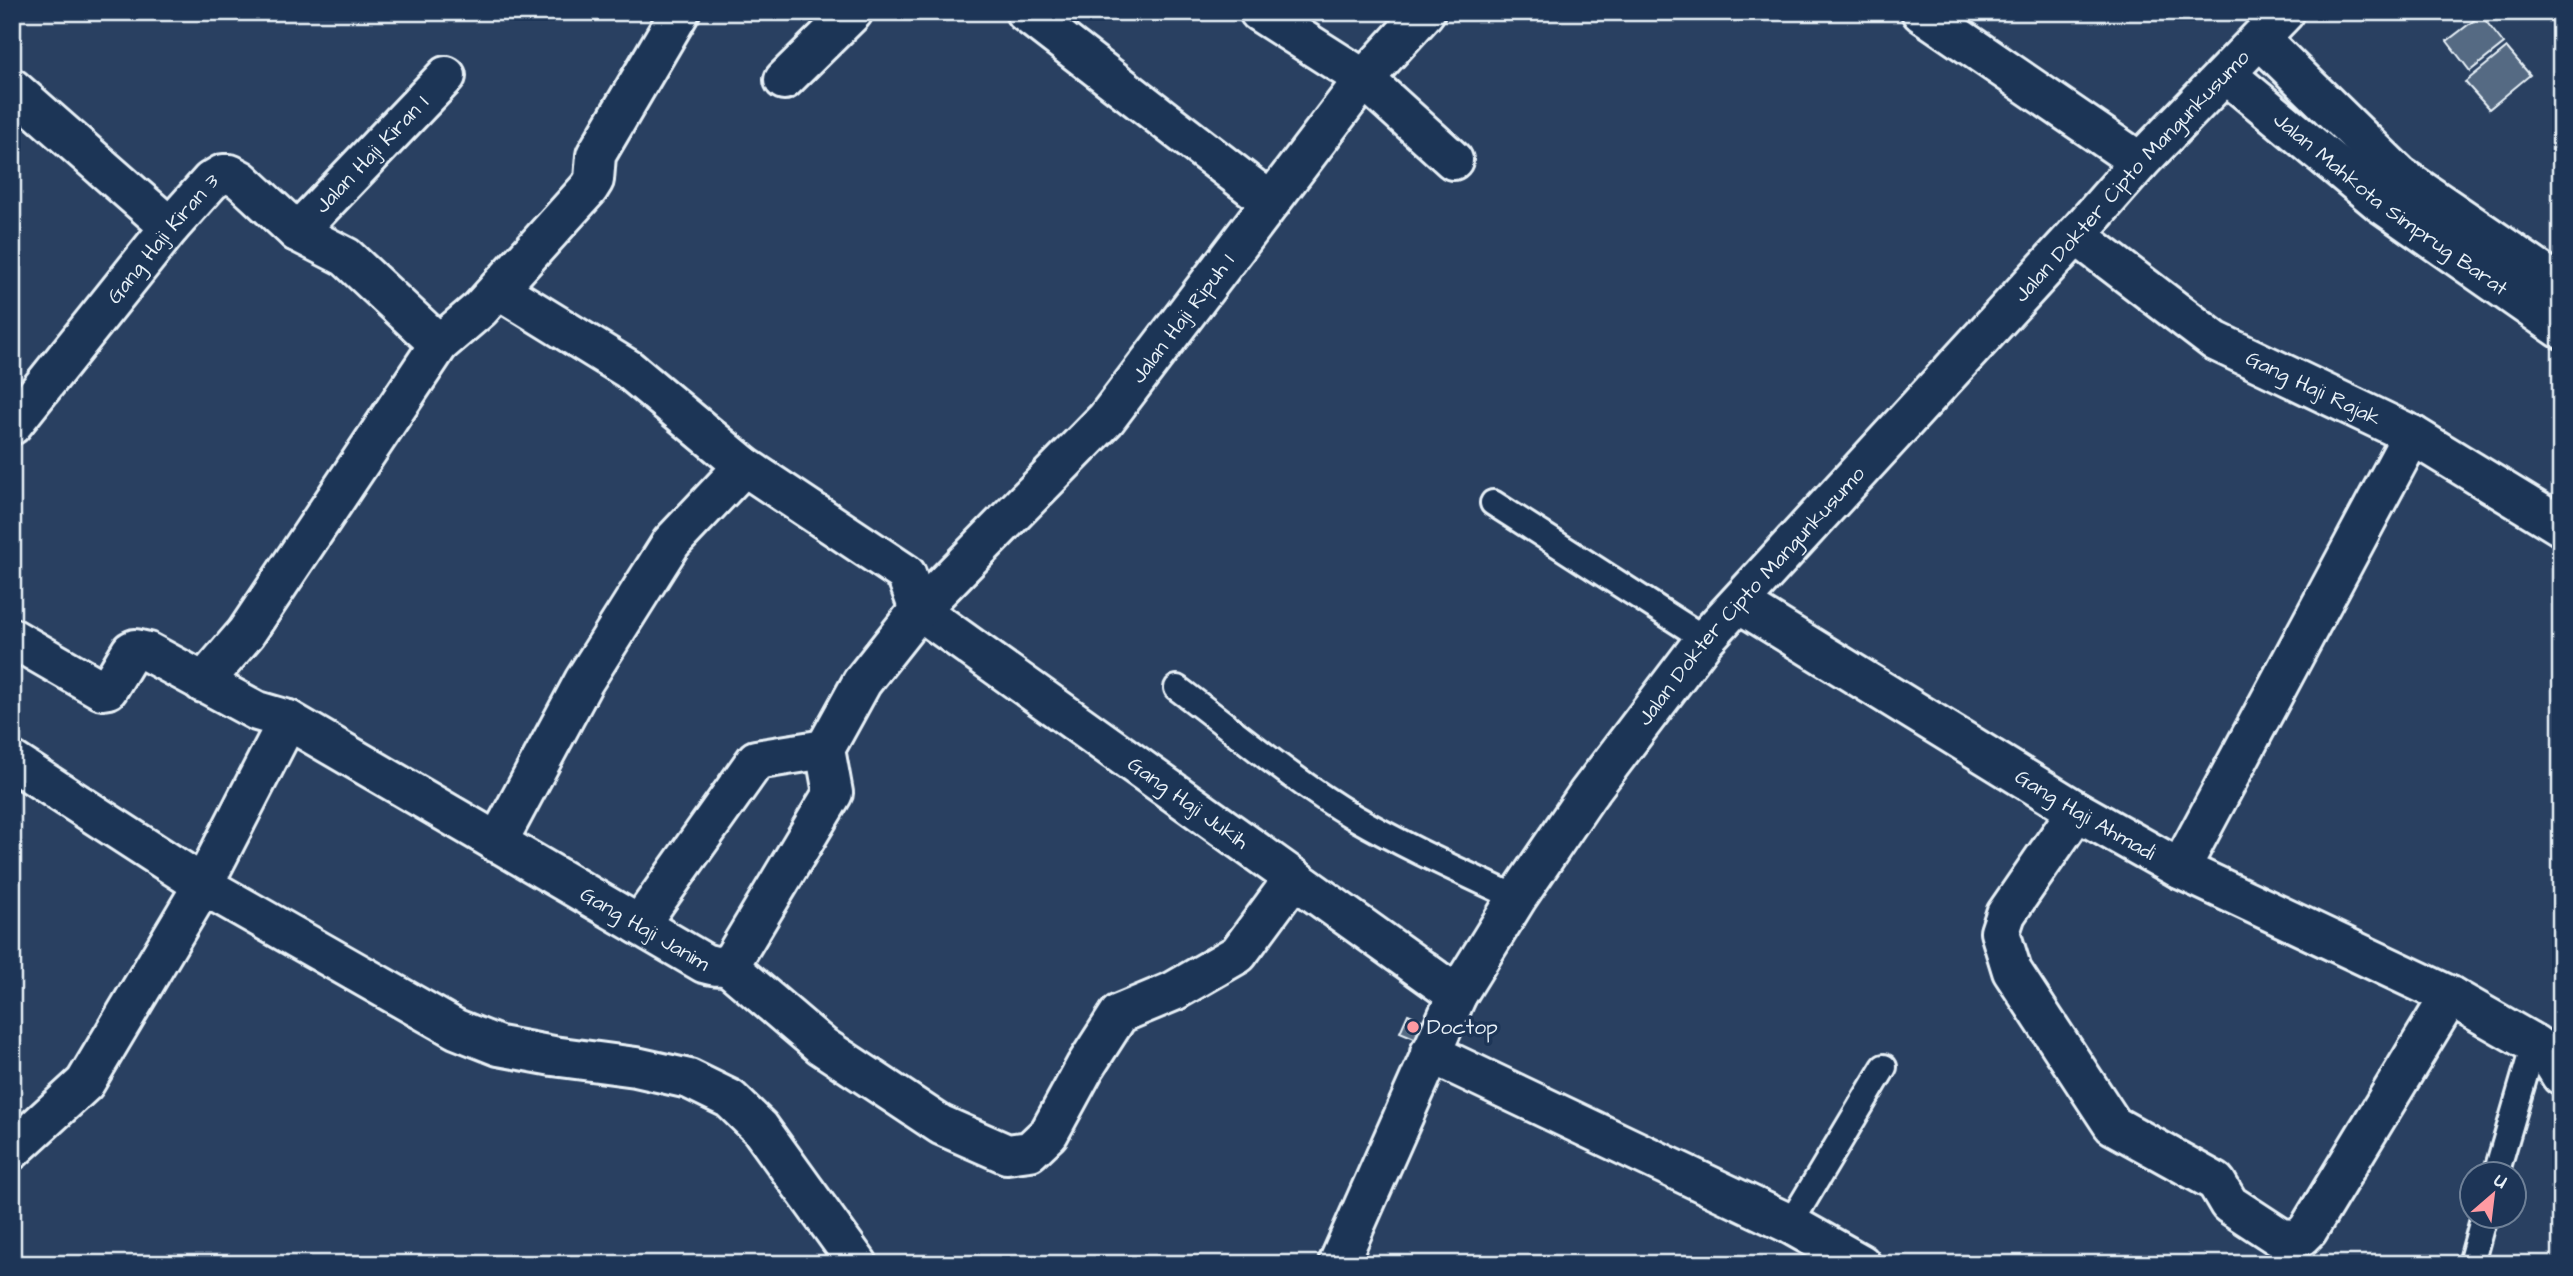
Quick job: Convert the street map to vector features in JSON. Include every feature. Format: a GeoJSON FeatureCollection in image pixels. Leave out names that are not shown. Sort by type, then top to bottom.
{"type":"FeatureCollection","features":[{"type":"Feature","properties":{"kind":"street"},"geometry":{"type":"LineString","coordinates":[[202,682],[246,633],[439,344],[480,309],[589,188],[594,180],[596,155],[680,12]]}},
{"type":"Feature","properties":{"kind":"street"},"geometry":{"type":"LineString","coordinates":[[1025,12],[1271,202]]}},
{"type":"Feature","properties":{"kind":"street"},"geometry":{"type":"LineString","coordinates":[[1259,12],[1364,79],[1453,160]]}},
{"type":"Feature","properties":{"kind":"street","name":"Jalan Haji Ripuh 1"},"geometry":{"type":"LineString","coordinates":[[919,610],[1106,419],[1364,79],[1425,12]]}},
{"type":"Feature","properties":{"kind":"street"},"geometry":{"type":"LineString","coordinates":[[1921,12],[2140,162]]}},
{"type":"Feature","properties":{"kind":"street"},"geometry":{"type":"LineString","coordinates":[[784,80],[837,17]]}},
{"type":"Feature","properties":{"kind":"street","name":"Jalan Dokter Cipto Mangunkusumo"},"geometry":{"type":"LineString","coordinates":[[1338,1264],[1457,995],[1517,898],[1587,795],[1705,639],[2140,162],[2226,74],[2269,22]]}},
{"type":"Feature","properties":{"kind":"street","name":"Jalan Mahkota Simprug Barat"},"geometry":{"type":"LineString","coordinates":[[2269,22],[2400,176],[2561,286]]}},
{"type":"Feature","properties":{"kind":"street","name":"Jalan Mahkota Simprug Barat"},"geometry":{"type":"LineString","coordinates":[[2226,74],[2382,204],[2561,329]]}},
{"type":"Feature","properties":{"kind":"street","name":"Jalan Haji Kiran I"},"geometry":{"type":"LineString","coordinates":[[297,232],[446,76]]}},
{"type":"Feature","properties":{"kind":"street"},"geometry":{"type":"LineString","coordinates":[[12,88],[170,227]]}},
{"type":"Feature","properties":{"kind":"street","name":"Gang Haji Kiran 3"},"geometry":{"type":"LineString","coordinates":[[12,425],[170,227],[211,181],[223,174],[230,174],[241,180],[297,232],[346,257],[439,344]]}},
{"type":"Feature","properties":{"kind":"street","name":"Gang Haji Rajak"},"geometry":{"type":"LineString","coordinates":[[2076,235],[2215,341],[2412,435],[2561,526]]}},
{"type":"Feature","properties":{"kind":"street"},"geometry":{"type":"LineString","coordinates":[[498,289],[628,369],[744,466],[906,574],[919,610],[862,682],[825,749],[756,760],[639,925]]}},
{"type":"Feature","properties":{"kind":"street"},"geometry":{"type":"LineString","coordinates":[[2180,869],[2412,435]]}},
{"type":"Feature","properties":{"kind":"street"},"geometry":{"type":"LineString","coordinates":[[497,843],[584,681],[671,543],[744,466]]}},
{"type":"Feature","properties":{"kind":"street","name":"Gang Haji Ahmadi"},"geometry":{"type":"LineString","coordinates":[[1739,603],[2077,811],[2180,869],[2450,996],[2533,1044],[2548,1055],[2561,1076]]}},
{"type":"Feature","properties":{"kind":"street","name":"Gang Haji Jukih"},"geometry":{"type":"LineString","coordinates":[[919,610],[1457,995]]}},
{"type":"Feature","properties":{"kind":"street","name":"Gang Haji Janim"},"geometry":{"type":"LineString","coordinates":[[12,638],[102,691],[108,689],[127,656],[135,649],[148,652],[257,711],[288,720],[704,963],[716,967],[727,965],[734,958],[833,793],[825,749]]}},
{"type":"Feature","properties":{"kind":"street"},"geometry":{"type":"LineString","coordinates":[[12,1150],[85,1083],[203,886],[288,720]]}},
{"type":"Feature","properties":{"kind":"street"},"geometry":{"type":"LineString","coordinates":[[12,761],[203,886],[456,1029],[499,1046],[636,1067],[689,1080],[730,1099],[760,1128],[858,1264]]}},
{"type":"Feature","properties":{"kind":"street"},"geometry":{"type":"LineString","coordinates":[[2077,811],[2006,914],[2000,932],[2012,971],[2113,1125],[2216,1182],[2229,1204],[2281,1238],[2294,1239],[2308,1230],[2450,996]]}},
{"type":"Feature","properties":{"kind":"street"},"geometry":{"type":"LineString","coordinates":[[727,965],[822,1046],[941,1125],[1007,1154],[1030,1150],[1049,1133],[1085,1067],[1119,1014],[1174,991],[1238,954],[1294,878]]}},
{"type":"Feature","properties":{"kind":"street"},"geometry":{"type":"LineString","coordinates":[[1430,1052],[1798,1241],[1861,1264]]}},
{"type":"Feature","properties":{"kind":"lane"},"geometry":{"type":"LineString","coordinates":[[1493,503],[1705,639]]}},
{"type":"Feature","properties":{"kind":"lane"},"geometry":{"type":"LineString","coordinates":[[1177,688],[1321,796],[1413,848],[1517,898]]}},
{"type":"Feature","properties":{"kind":"lane"},"geometry":{"type":"LineString","coordinates":[[2500,1160],[2533,1044]]}},
{"type":"Feature","properties":{"kind":"lane"},"geometry":{"type":"LineString","coordinates":[[1798,1241],[1884,1067]]}},
{"type":"Feature","properties":{"kind":"lane"},"geometry":{"type":"LineString","coordinates":[[2471,1264],[2480,1230]]}},
{"type":"Feature","properties":{"kind":"building"},"geometry":{"type":"Polygon","coordinates":[[[2481,15],[2504,44],[2470,71],[2447,41],[2481,15]]]}},
{"type":"Feature","properties":{"kind":"building"},"geometry":{"type":"Polygon","coordinates":[[[2507,48],[2530,75],[2489,109],[2465,82],[2507,48]]]}},
{"type":"Feature","properties":{"kind":"building","name":"Doctop"},"geometry":{"type":"Polygon","coordinates":[[[1408,1014],[1426,1022],[1419,1040],[1400,1032],[1408,1014]]]}},
{"type":"Feature","properties":{"kind":"place","name":"Doctop"},"geometry":{"type":"Point","coordinates":[1413,1027]}}]}
